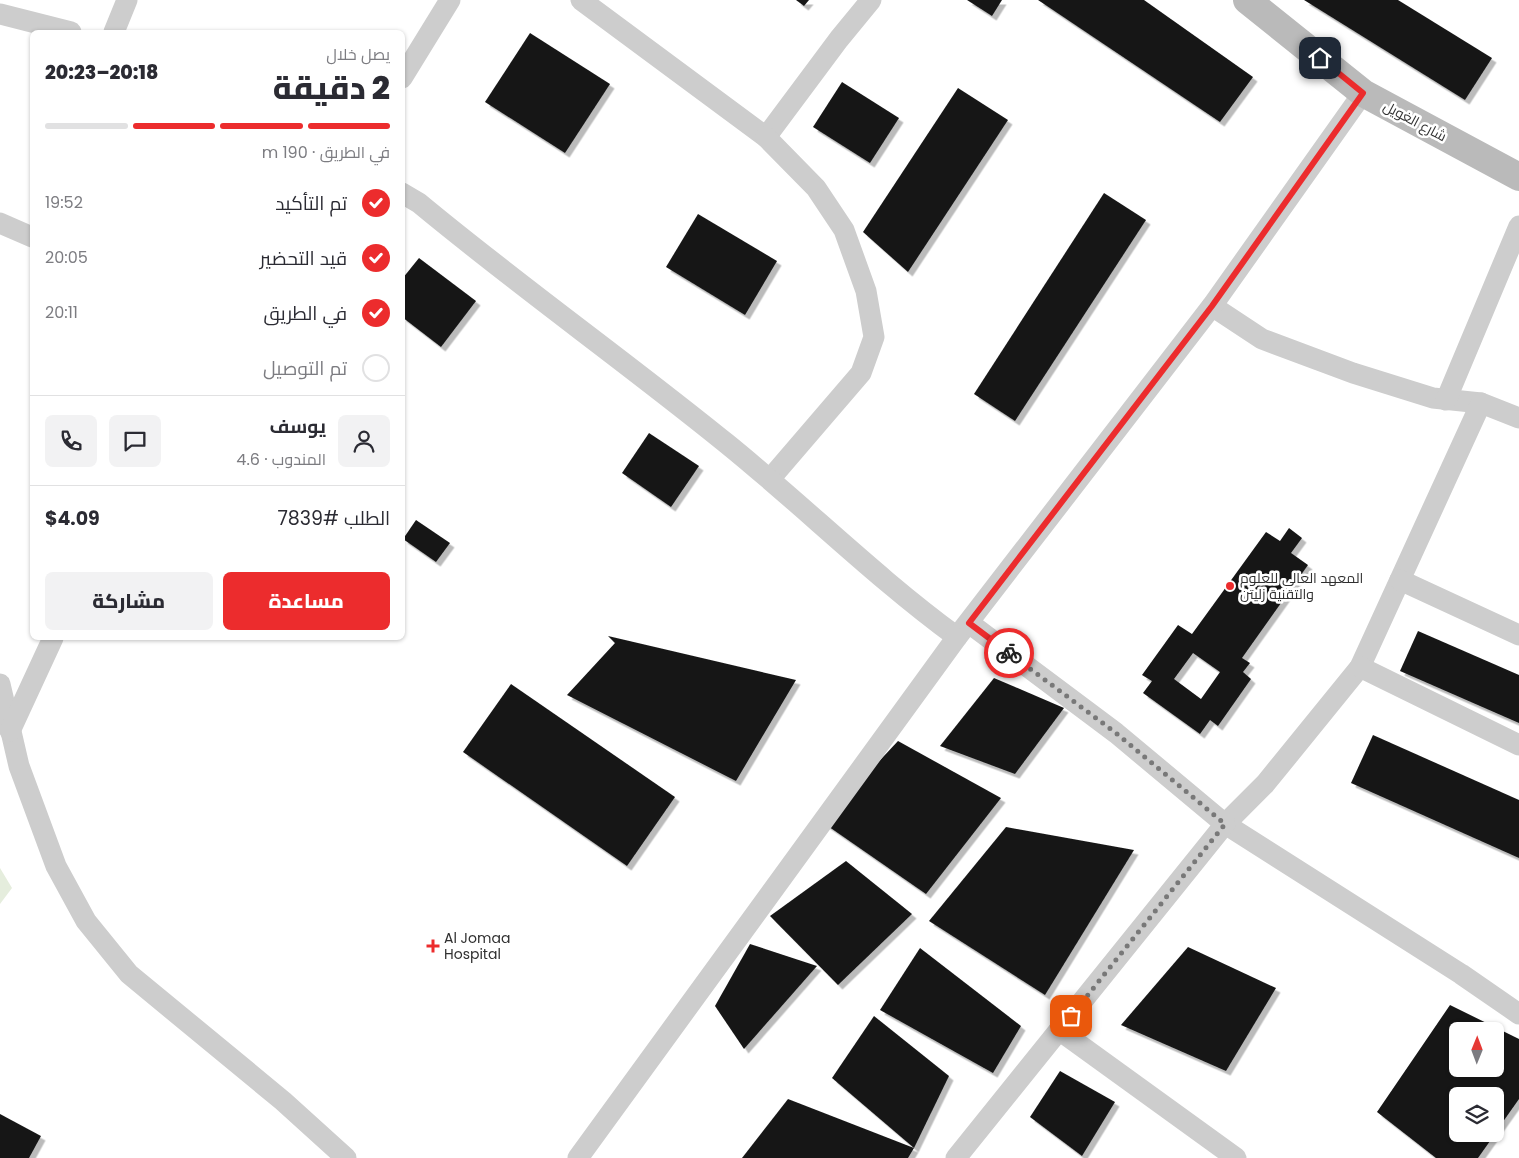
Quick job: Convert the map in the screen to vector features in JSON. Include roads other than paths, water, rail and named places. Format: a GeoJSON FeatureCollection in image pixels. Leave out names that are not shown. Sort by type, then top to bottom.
{"type":"FeatureCollection","features":[{"type":"Feature","properties":{"kind":"street"},"geometry":{"type":"LineString","coordinates":[[115,30],[127,0]]}},
{"type":"Feature","properties":{"kind":"street"},"geometry":{"type":"LineString","coordinates":[[408,64],[450,0]]}},
{"type":"Feature","properties":{"kind":"street"},"geometry":{"type":"LineString","coordinates":[[580,0],[766,137],[816,188],[844,230],[863,282],[874,337],[861,373],[770,479]]}},
{"type":"Feature","properties":{"kind":"street"},"geometry":{"type":"LineString","coordinates":[[766,137],[871,0]]}},
{"type":"Feature","properties":{"kind":"street","name":"شارع الغويل"},"geometry":{"type":"LineString","coordinates":[[1247,0],[1363,93],[1519,177]]}},
{"type":"Feature","properties":{"kind":"street"},"geometry":{"type":"LineString","coordinates":[[0,14],[64,30]]}},
{"type":"Feature","properties":{"kind":"street"},"geometry":{"type":"LineString","coordinates":[[578,1158],[963,630],[1212,306],[1363,93]]}},
{"type":"Feature","properties":{"kind":"street"},"geometry":{"type":"LineString","coordinates":[[405,195],[419,203],[514,281],[651,384],[770,479],[911,603],[963,630],[1116,733],[1225,824],[1461,974],[1519,1014]]}},
{"type":"Feature","properties":{"kind":"street"},"geometry":{"type":"LineString","coordinates":[[0,224],[30,236]]}},
{"type":"Feature","properties":{"kind":"street"},"geometry":{"type":"LineString","coordinates":[[1446,400],[1519,226]]}},
{"type":"Feature","properties":{"kind":"street"},"geometry":{"type":"LineString","coordinates":[[1212,306],[1262,339],[1352,373],[1414,393],[1446,400],[1481,403],[1519,418]]}},
{"type":"Feature","properties":{"kind":"street"},"geometry":{"type":"LineString","coordinates":[[956,1158],[1225,824],[1265,784],[1360,667],[1481,403]]}},
{"type":"Feature","properties":{"kind":"street"},"geometry":{"type":"LineString","coordinates":[[1400,580],[1519,635]]}},
{"type":"Feature","properties":{"kind":"street"},"geometry":{"type":"LineString","coordinates":[[10,731],[52,640]]}},
{"type":"Feature","properties":{"kind":"street"},"geometry":{"type":"LineString","coordinates":[[1360,667],[1519,745]]}},
{"type":"Feature","properties":{"kind":"street"},"geometry":{"type":"LineString","coordinates":[[0,684],[19,766],[56,866],[86,921],[130,974],[283,1101],[346,1158]]}},
{"type":"Feature","properties":{"kind":"street"},"geometry":{"type":"LineString","coordinates":[[1059,1030],[1236,1158]]}},
{"type":"Feature","properties":{"kind":"place","name":"المعهد العالي للعلوم والتقنية زليتن"},"geometry":{"type":"Point","coordinates":[1230,586]}},
{"type":"Feature","properties":{"kind":"place","name":"Al Jomaa Hospital"},"geometry":{"type":"Point","coordinates":[433,946]}}]}
